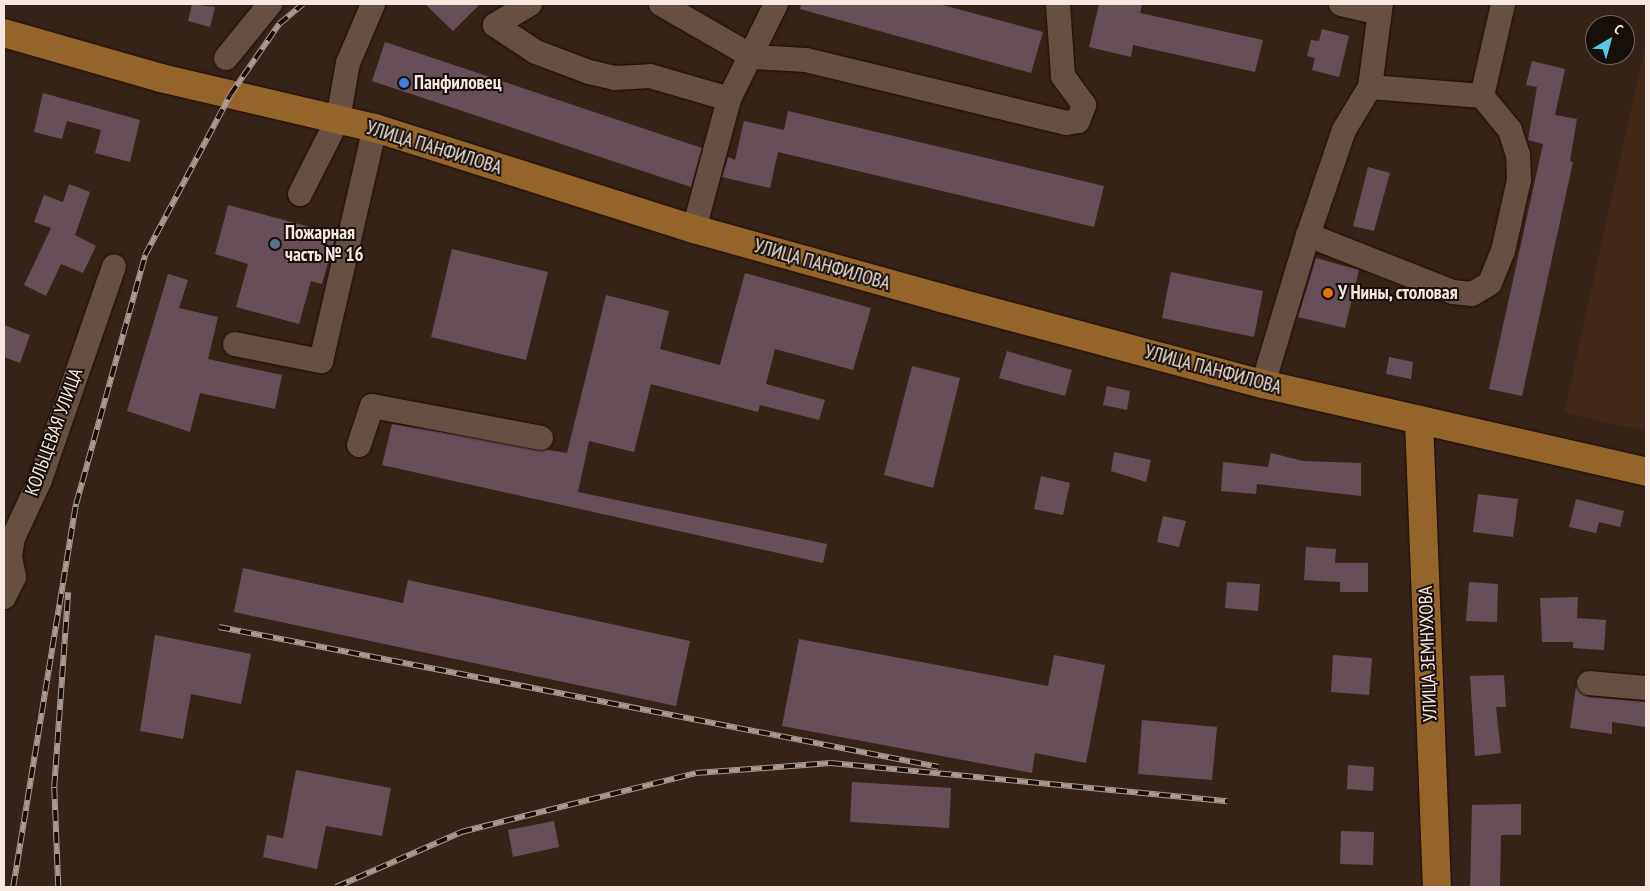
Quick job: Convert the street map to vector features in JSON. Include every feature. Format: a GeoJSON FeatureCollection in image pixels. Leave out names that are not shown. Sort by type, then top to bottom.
{"type":"FeatureCollection","features":[{"type":"Feature","properties":{"kind":"main road","name":"УЛИЦА ПАНФИЛОВА"},"geometry":{"type":"LineString","coordinates":[[4,33],[161,78],[375,128],[694,229],[1263,384],[1646,472]]}},
{"type":"Feature","properties":{"kind":"main road","name":"УЛИЦА ЗЕМНУХОВА"},"geometry":{"type":"LineString","coordinates":[[1419,420],[1437,887]]}},
{"type":"Feature","properties":{"kind":"street"},"geometry":{"type":"LineString","coordinates":[[226,58],[270,4]]}},
{"type":"Feature","properties":{"kind":"street"},"geometry":{"type":"LineString","coordinates":[[300,194],[338,119],[348,63],[373,4]]}},
{"type":"Feature","properties":{"kind":"street"},"geometry":{"type":"LineString","coordinates":[[530,4],[495,24],[536,52],[589,72],[614,78],[650,76],[729,99]]}},
{"type":"Feature","properties":{"kind":"street"},"geometry":{"type":"LineString","coordinates":[[661,4],[753,57],[806,60],[1066,123],[1078,121],[1084,105],[1063,76],[1058,4]]}},
{"type":"Feature","properties":{"kind":"street"},"geometry":{"type":"LineString","coordinates":[[694,229],[729,99],[753,57],[776,4]]}},
{"type":"Feature","properties":{"kind":"street"},"geometry":{"type":"LineString","coordinates":[[1263,384],[1308,235],[1344,130],[1370,87],[1380,8],[1341,4]]}},
{"type":"Feature","properties":{"kind":"street"},"geometry":{"type":"LineString","coordinates":[[1482,96],[1504,4]]}},
{"type":"Feature","properties":{"kind":"street"},"geometry":{"type":"LineString","coordinates":[[1308,235],[1453,292],[1472,294],[1490,283],[1505,242],[1519,180],[1518,155],[1510,130],[1482,96],[1370,87]]}},
{"type":"Feature","properties":{"kind":"street"},"geometry":{"type":"LineString","coordinates":[[235,344],[321,361],[375,128]]}},
{"type":"Feature","properties":{"kind":"street","name":"КОЛЬЦЕВАЯ УЛИЦА"},"geometry":{"type":"LineString","coordinates":[[5,592],[14,577],[10,556],[14,538],[40,480],[114,266]]}},
{"type":"Feature","properties":{"kind":"street"},"geometry":{"type":"LineString","coordinates":[[358,445],[372,406],[541,438]]}},
{"type":"Feature","properties":{"kind":"street"},"geometry":{"type":"LineString","coordinates":[[1589,683],[1646,688]]}},
{"type":"Feature","properties":{"kind":"shaded area"},"geometry":{"type":"Polygon","coordinates":[[[1646,42],[1646,431],[1564,413],[1646,42]]]}},
{"type":"Feature","properties":{"kind":"building"},"geometry":{"type":"Polygon","coordinates":[[[192,4],[215,7],[210,27],[188,21],[192,4]]]}},
{"type":"Feature","properties":{"kind":"building"},"geometry":{"type":"Polygon","coordinates":[[[425,4],[480,4],[453,31],[425,4]]]}},
{"type":"Feature","properties":{"kind":"building"},"geometry":{"type":"Polygon","coordinates":[[[801,4],[939,4],[1043,32],[1031,73],[800,9],[801,4]]]}},
{"type":"Feature","properties":{"kind":"building"},"geometry":{"type":"Polygon","coordinates":[[[1099,4],[1142,4],[1140,13],[1263,40],[1255,72],[1133,45],[1131,57],[1089,47],[1099,4]]]}},
{"type":"Feature","properties":{"kind":"building"},"geometry":{"type":"Polygon","coordinates":[[[1322,29],[1349,36],[1339,77],[1312,70],[1315,58],[1307,56],[1311,40],[1319,41],[1322,29]]]}},
{"type":"Feature","properties":{"kind":"building"},"geometry":{"type":"Polygon","coordinates":[[[385,42],[702,148],[691,187],[372,81],[385,42]]]}},
{"type":"Feature","properties":{"kind":"building"},"geometry":{"type":"Polygon","coordinates":[[[1532,61],[1565,69],[1555,115],[1577,119],[1570,161],[1573,162],[1522,396],[1489,389],[1543,144],[1528,140],[1537,87],[1526,85],[1532,61]]]}},
{"type":"Feature","properties":{"kind":"building"},"geometry":{"type":"Polygon","coordinates":[[[43,93],[140,120],[130,162],[95,153],[101,130],[67,121],[62,139],[34,132],[43,93]]]}},
{"type":"Feature","properties":{"kind":"building"},"geometry":{"type":"Polygon","coordinates":[[[788,111],[1104,186],[1094,227],[778,152],[770,188],[722,177],[728,157],[735,160],[744,121],[784,130],[788,111]]]}},
{"type":"Feature","properties":{"kind":"building"},"geometry":{"type":"Polygon","coordinates":[[[1368,167],[1390,173],[1374,231],[1353,226],[1368,167]]]}},
{"type":"Feature","properties":{"kind":"building"},"geometry":{"type":"Polygon","coordinates":[[[69,184],[90,192],[75,235],[96,246],[83,273],[61,264],[46,296],[24,285],[51,228],[34,222],[44,195],[63,202],[69,184]]]}},
{"type":"Feature","properties":{"kind":"building","name":"Пожарная часть № 16"},"geometry":{"type":"Polygon","coordinates":[[[228,205],[336,234],[322,284],[311,281],[299,324],[236,307],[248,264],[215,254],[228,205]]]}},
{"type":"Feature","properties":{"kind":"building"},"geometry":{"type":"Polygon","coordinates":[[[452,249],[548,272],[526,360],[431,337],[452,249]]]}},
{"type":"Feature","properties":{"kind":"building"},"geometry":{"type":"Polygon","coordinates":[[[1316,258],[1359,270],[1345,328],[1298,317],[1316,258]]]}},
{"type":"Feature","properties":{"kind":"building"},"geometry":{"type":"Polygon","coordinates":[[[1171,272],[1263,291],[1254,337],[1162,318],[1171,272]]]}},
{"type":"Feature","properties":{"kind":"building"},"geometry":{"type":"Polygon","coordinates":[[[745,273],[871,308],[853,370],[775,349],[766,384],[825,400],[819,420],[760,405],[758,412],[651,384],[634,452],[589,441],[578,492],[827,544],[823,563],[382,465],[392,424],[567,453],[606,295],[669,311],[660,349],[720,365],[745,273]]]}},
{"type":"Feature","properties":{"kind":"building"},"geometry":{"type":"Polygon","coordinates":[[[168,274],[188,280],[179,308],[218,317],[208,359],[282,375],[275,409],[200,393],[190,432],[127,411],[168,274]]]}},
{"type":"Feature","properties":{"kind":"building"},"geometry":{"type":"Polygon","coordinates":[[[4,325],[30,335],[20,363],[4,357],[4,325]]]}},
{"type":"Feature","properties":{"kind":"building"},"geometry":{"type":"Polygon","coordinates":[[[1007,351],[1072,370],[1065,396],[999,378],[1007,351]]]}},
{"type":"Feature","properties":{"kind":"building"},"geometry":{"type":"Polygon","coordinates":[[[1389,357],[1413,362],[1411,379],[1386,374],[1389,357]]]}},
{"type":"Feature","properties":{"kind":"building"},"geometry":{"type":"Polygon","coordinates":[[[912,366],[960,378],[933,488],[884,475],[912,366]]]}},
{"type":"Feature","properties":{"kind":"building"},"geometry":{"type":"Polygon","coordinates":[[[1107,386],[1130,391],[1127,410],[1103,405],[1107,386]]]}},
{"type":"Feature","properties":{"kind":"building"},"geometry":{"type":"Polygon","coordinates":[[[1114,452],[1151,460],[1146,482],[1111,471],[1114,452]]]}},
{"type":"Feature","properties":{"kind":"building"},"geometry":{"type":"Polygon","coordinates":[[[1271,453],[1303,461],[1361,463],[1361,496],[1257,484],[1256,494],[1221,491],[1223,462],[1268,467],[1271,453]]]}},
{"type":"Feature","properties":{"kind":"building"},"geometry":{"type":"Polygon","coordinates":[[[1041,476],[1070,483],[1063,515],[1034,509],[1041,476]]]}},
{"type":"Feature","properties":{"kind":"building"},"geometry":{"type":"Polygon","coordinates":[[[1478,494],[1518,499],[1513,537],[1473,532],[1478,494]]]}},
{"type":"Feature","properties":{"kind":"building"},"geometry":{"type":"Polygon","coordinates":[[[1576,499],[1624,511],[1620,527],[1599,522],[1596,533],[1569,527],[1576,499]]]}},
{"type":"Feature","properties":{"kind":"building"},"geometry":{"type":"Polygon","coordinates":[[[1163,516],[1186,521],[1179,547],[1157,542],[1163,516]]]}},
{"type":"Feature","properties":{"kind":"building"},"geometry":{"type":"Polygon","coordinates":[[[1306,547],[1336,549],[1335,563],[1368,563],[1368,592],[1340,592],[1340,582],[1304,580],[1306,547]]]}},
{"type":"Feature","properties":{"kind":"building"},"geometry":{"type":"Polygon","coordinates":[[[243,568],[403,603],[408,580],[690,641],[676,706],[234,612],[243,568]]]}},
{"type":"Feature","properties":{"kind":"building"},"geometry":{"type":"Polygon","coordinates":[[[1227,582],[1260,584],[1258,611],[1225,608],[1227,582]]]}},
{"type":"Feature","properties":{"kind":"building"},"geometry":{"type":"Polygon","coordinates":[[[1469,582],[1498,584],[1497,622],[1466,621],[1469,582]]]}},
{"type":"Feature","properties":{"kind":"building"},"geometry":{"type":"Polygon","coordinates":[[[1578,597],[1577,618],[1606,620],[1604,650],[1573,648],[1573,642],[1542,642],[1540,598],[1578,597]]]}},
{"type":"Feature","properties":{"kind":"building"},"geometry":{"type":"Polygon","coordinates":[[[155,635],[251,654],[241,704],[191,694],[183,739],[140,731],[155,635]]]}},
{"type":"Feature","properties":{"kind":"building"},"geometry":{"type":"Polygon","coordinates":[[[799,639],[1048,686],[1054,655],[1105,665],[1086,763],[1035,753],[1032,773],[782,726],[799,639]]]}},
{"type":"Feature","properties":{"kind":"building"},"geometry":{"type":"Polygon","coordinates":[[[1333,655],[1372,658],[1369,695],[1331,692],[1333,655]]]}},
{"type":"Feature","properties":{"kind":"building"},"geometry":{"type":"Polygon","coordinates":[[[1504,675],[1506,707],[1496,707],[1501,753],[1475,756],[1470,676],[1504,675]]]}},
{"type":"Feature","properties":{"kind":"building"},"geometry":{"type":"Polygon","coordinates":[[[1576,687],[1588,697],[1646,702],[1646,727],[1612,722],[1612,734],[1570,728],[1576,687]]]}},
{"type":"Feature","properties":{"kind":"building"},"geometry":{"type":"Polygon","coordinates":[[[1142,720],[1217,727],[1212,780],[1138,774],[1142,720]]]}},
{"type":"Feature","properties":{"kind":"building"},"geometry":{"type":"Polygon","coordinates":[[[1348,765],[1374,767],[1373,791],[1347,789],[1348,765]]]}},
{"type":"Feature","properties":{"kind":"building"},"geometry":{"type":"Polygon","coordinates":[[[296,770],[391,788],[382,836],[326,826],[317,869],[263,857],[267,835],[283,838],[296,770]]]}},
{"type":"Feature","properties":{"kind":"building"},"geometry":{"type":"Polygon","coordinates":[[[852,782],[951,788],[949,828],[850,822],[852,782]]]}},
{"type":"Feature","properties":{"kind":"building"},"geometry":{"type":"Polygon","coordinates":[[[1521,804],[1521,835],[1501,835],[1500,887],[1470,887],[1472,805],[1521,804]]]}},
{"type":"Feature","properties":{"kind":"building"},"geometry":{"type":"Polygon","coordinates":[[[554,821],[559,847],[513,857],[508,830],[554,821]]]}},
{"type":"Feature","properties":{"kind":"building"},"geometry":{"type":"Polygon","coordinates":[[[1341,831],[1374,832],[1373,865],[1340,864],[1341,831]]]}},
{"type":"Feature","properties":{"kind":"railway"},"geometry":{"type":"LineString","coordinates":[[13,887],[76,504],[145,255],[230,95],[279,24],[303,4]]}},
{"type":"Feature","properties":{"kind":"railway"},"geometry":{"type":"LineString","coordinates":[[58,887],[54,787],[68,593]]}},
{"type":"Feature","properties":{"kind":"railway"},"geometry":{"type":"LineString","coordinates":[[219,627],[939,767]]}},
{"type":"Feature","properties":{"kind":"railway"},"geometry":{"type":"LineString","coordinates":[[336,887],[461,832],[696,773],[831,763],[1227,801]]}},
{"type":"Feature","properties":{"kind":"place","name":"Панфиловец"},"geometry":{"type":"Point","coordinates":[404,83]}},
{"type":"Feature","properties":{"kind":"place","name":"Пожарная часть № 16"},"geometry":{"type":"Point","coordinates":[275,244]}},
{"type":"Feature","properties":{"kind":"place","name":"У Нины, столовая"},"geometry":{"type":"Point","coordinates":[1328,293]}}]}
